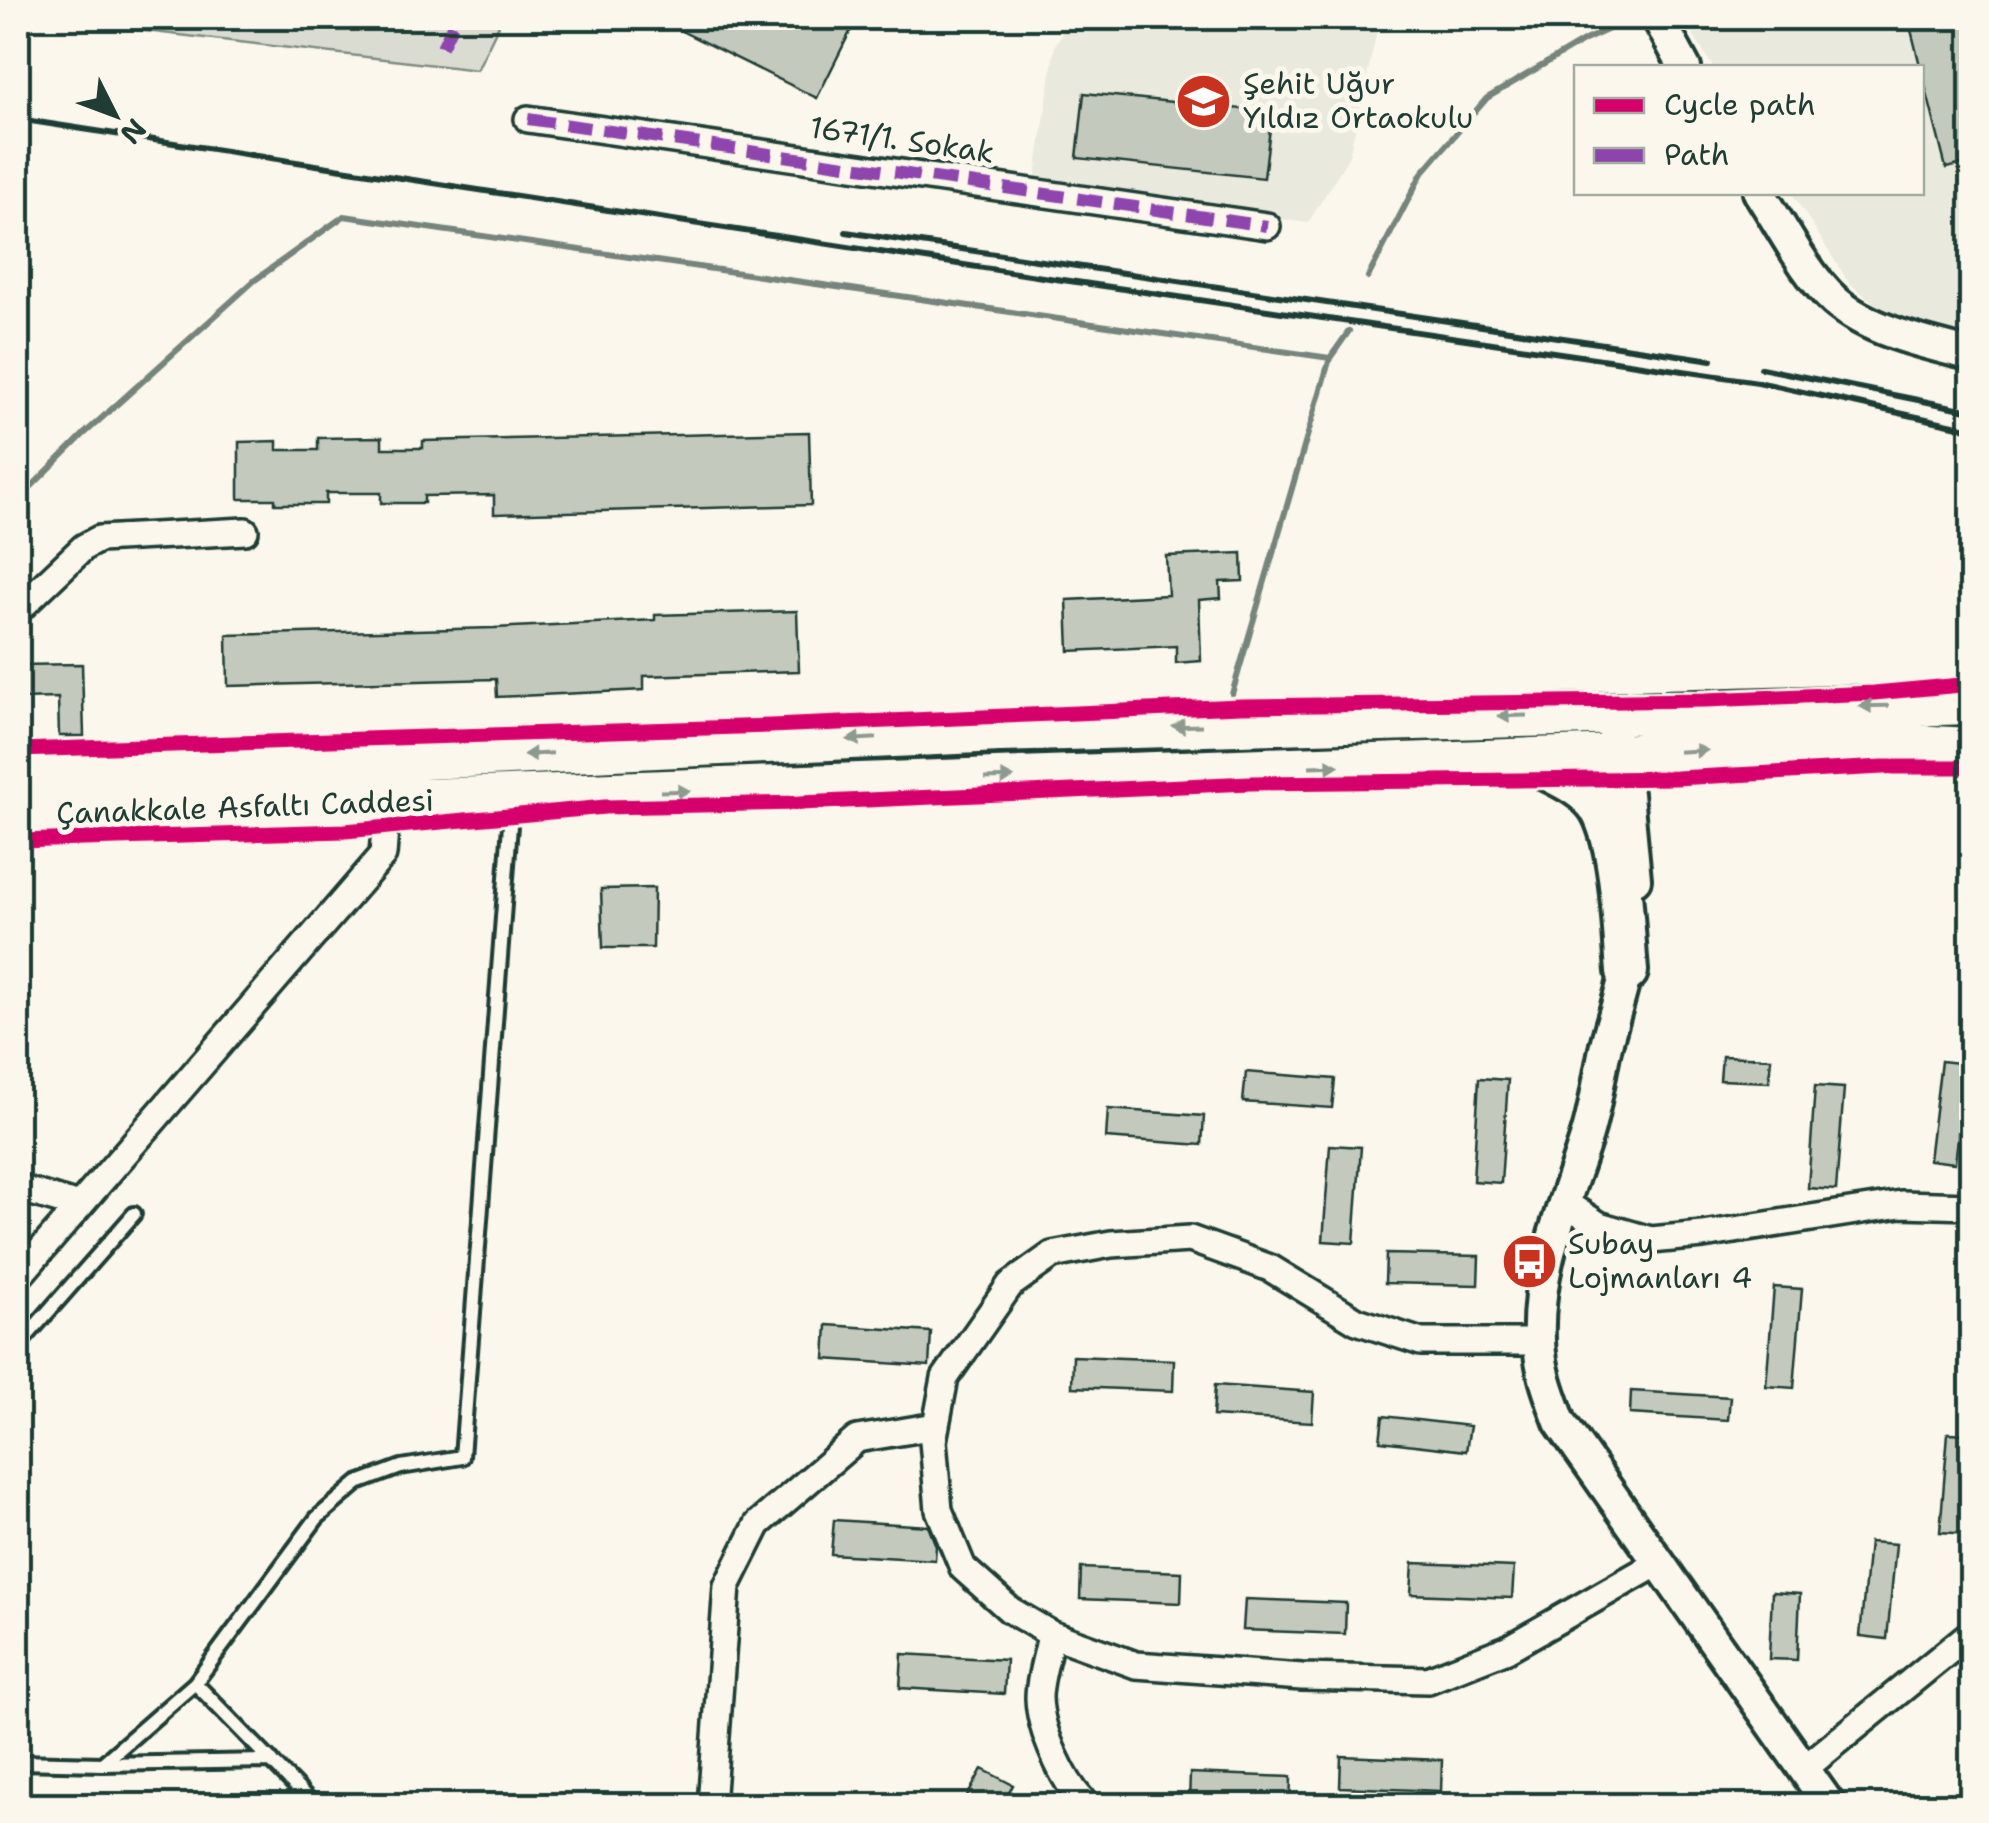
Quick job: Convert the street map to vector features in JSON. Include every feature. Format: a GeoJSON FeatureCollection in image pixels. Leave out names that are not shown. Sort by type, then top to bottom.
{"type":"FeatureCollection","features":[{"type":"Feature","properties":{"kind":"highway","name":"Çanakkale Asfaltı Caddesi"},"geometry":{"type":"LineString","coordinates":[[18,778],[999,732],[1972,704]]}},
{"type":"Feature","properties":{"kind":"highway","name":"Çanakkale Asfaltı Caddesi"},"geometry":{"type":"LineString","coordinates":[[18,814],[1617,755],[1851,742],[1972,748]]}},
{"type":"Feature","properties":{"kind":"highway"},"geometry":{"type":"LineString","coordinates":[[1525,758],[1578,786],[1600,808],[1614,852],[1627,971]]}},
{"type":"Feature","properties":{"kind":"highway"},"geometry":{"type":"LineString","coordinates":[[18,766],[68,776]]}},
{"type":"Feature","properties":{"kind":"street"},"geometry":{"type":"LineString","coordinates":[[1658,18],[1683,65]]}},
{"type":"Feature","properties":{"kind":"street","name":"1671/1. Sokak"},"geometry":{"type":"LineString","coordinates":[[528,119],[1267,226]]}},
{"type":"Feature","properties":{"kind":"street"},"geometry":{"type":"LineString","coordinates":[[1761,195],[1806,265],[1835,300],[1879,328],[1972,355]]}},
{"type":"Feature","properties":{"kind":"street"},"geometry":{"type":"LineString","coordinates":[[18,610],[84,547],[99,539],[245,531]]}},
{"type":"Feature","properties":{"kind":"street"},"geometry":{"type":"LineString","coordinates":[[1610,712],[1627,794],[1636,868],[1627,971],[1587,1133],[1562,1201],[1541,1280],[1539,1342],[1543,1374],[1560,1422],[1830,1806]]}},
{"type":"Feature","properties":{"kind":"street"},"geometry":{"type":"LineString","coordinates":[[18,1277],[383,855],[387,803]]}},
{"type":"Feature","properties":{"kind":"street"},"geometry":{"type":"LineString","coordinates":[[18,1188],[79,1206]]}},
{"type":"Feature","properties":{"kind":"street"},"geometry":{"type":"LineString","coordinates":[[1562,1201],[1600,1226],[1651,1240],[1901,1204],[1972,1206]]}},
{"type":"Feature","properties":{"kind":"street"},"geometry":{"type":"LineString","coordinates":[[1539,1342],[1421,1342],[1357,1321],[1270,1268],[1190,1239],[1111,1244],[1052,1255],[1010,1285],[946,1378],[933,1441],[938,1510],[963,1568],[1010,1610],[1052,1634],[1136,1666],[1302,1677],[1428,1680],[1508,1649],[1658,1564]]}},
{"type":"Feature","properties":{"kind":"street"},"geometry":{"type":"LineString","coordinates":[[711,1806],[727,1586],[758,1524],[856,1440],[936,1426]]}},
{"type":"Feature","properties":{"kind":"street"},"geometry":{"type":"LineString","coordinates":[[1805,1768],[1972,1632]]}},
{"type":"Feature","properties":{"kind":"street"},"geometry":{"type":"LineString","coordinates":[[1052,1634],[1039,1698],[1050,1746],[1076,1796],[1088,1806]]}},
{"type":"Feature","properties":{"kind":"lane"},"geometry":{"type":"LineString","coordinates":[[102,1764],[195,1682],[317,1518],[358,1483],[401,1467],[462,1457],[512,797]]}},
{"type":"Feature","properties":{"kind":"lane"},"geometry":{"type":"LineString","coordinates":[[18,1346],[134,1214]]}},
{"type":"Feature","properties":{"kind":"lane"},"geometry":{"type":"LineString","coordinates":[[195,1682],[316,1806]]}},
{"type":"Feature","properties":{"kind":"lane"},"geometry":{"type":"LineString","coordinates":[[18,1762],[272,1761]]}},
{"type":"Feature","properties":{"kind":"shaded area"},"geometry":{"type":"Polygon","coordinates":[[[34,18],[502,18],[477,70],[34,18]]]}},
{"type":"Feature","properties":{"kind":"shaded area","name":"Şehit Uğur Yıldız Ortaokulu"},"geometry":{"type":"Polygon","coordinates":[[[1071,18],[1380,18],[1349,156],[1308,223],[1035,182],[1055,45],[1071,18]]]}},
{"type":"Feature","properties":{"kind":"shaded area"},"geometry":{"type":"Polygon","coordinates":[[[1704,18],[1971,18],[1971,338],[1893,318],[1849,283],[1793,195],[1924,195],[1924,65],[1712,65],[1686,24],[1704,18]]]}},
{"type":"Feature","properties":{"kind":"building"},"geometry":{"type":"Polygon","coordinates":[[[655,18],[857,18],[817,98],[655,18]]]}},
{"type":"Feature","properties":{"kind":"building"},"geometry":{"type":"Polygon","coordinates":[[[1908,18],[1972,18],[1972,162],[1946,168],[1924,81],[1924,65],[1920,65],[1908,18]]]}},
{"type":"Feature","properties":{"kind":"building"},"geometry":{"type":"Polygon","coordinates":[[[1084,93],[1272,112],[1264,178],[1077,158],[1084,93]]]}},
{"type":"Feature","properties":{"kind":"building"},"geometry":{"type":"Polygon","coordinates":[[[809,432],[811,505],[494,514],[494,495],[424,496],[424,503],[381,503],[381,493],[326,493],[326,504],[239,499],[239,442],[277,441],[277,450],[318,450],[318,438],[382,437],[382,448],[423,448],[423,441],[809,432]]]}},
{"type":"Feature","properties":{"kind":"building"},"geometry":{"type":"Polygon","coordinates":[[[1242,553],[1243,581],[1220,582],[1221,598],[1199,600],[1201,661],[1176,663],[1176,646],[1069,651],[1067,600],[1168,595],[1166,556],[1242,553]]]}},
{"type":"Feature","properties":{"kind":"building"},"geometry":{"type":"Polygon","coordinates":[[[797,611],[799,671],[644,676],[644,690],[497,697],[496,679],[228,686],[227,635],[494,628],[655,620],[655,615],[797,611]]]}},
{"type":"Feature","properties":{"kind":"building"},"geometry":{"type":"Polygon","coordinates":[[[82,664],[84,736],[59,736],[58,698],[18,699],[18,665],[82,664]]]}},
{"type":"Feature","properties":{"kind":"building"},"geometry":{"type":"Polygon","coordinates":[[[654,888],[653,948],[603,948],[601,889],[654,888]]]}},
{"type":"Feature","properties":{"kind":"building"},"geometry":{"type":"Polygon","coordinates":[[[1722,1056],[1771,1058],[1769,1082],[1720,1080],[1722,1056]]]}},
{"type":"Feature","properties":{"kind":"building"},"geometry":{"type":"Polygon","coordinates":[[[1941,1061],[1967,1064],[1955,1163],[1929,1160],[1941,1061]]]}},
{"type":"Feature","properties":{"kind":"building"},"geometry":{"type":"Polygon","coordinates":[[[1246,1072],[1335,1079],[1332,1108],[1243,1102],[1246,1072]]]}},
{"type":"Feature","properties":{"kind":"building"},"geometry":{"type":"Polygon","coordinates":[[[1479,1078],[1508,1080],[1501,1183],[1473,1181],[1479,1078]]]}},
{"type":"Feature","properties":{"kind":"building"},"geometry":{"type":"Polygon","coordinates":[[[1815,1086],[1844,1088],[1836,1190],[1808,1188],[1815,1086]]]}},
{"type":"Feature","properties":{"kind":"building"},"geometry":{"type":"Polygon","coordinates":[[[1108,1109],[1204,1116],[1202,1145],[1106,1138],[1108,1109]]]}},
{"type":"Feature","properties":{"kind":"building"},"geometry":{"type":"Polygon","coordinates":[[[1330,1145],[1361,1147],[1354,1243],[1323,1241],[1330,1145]]]}},
{"type":"Feature","properties":{"kind":"building"},"geometry":{"type":"Polygon","coordinates":[[[1386,1254],[1479,1256],[1478,1285],[1385,1283],[1386,1254]]]}},
{"type":"Feature","properties":{"kind":"building"},"geometry":{"type":"Polygon","coordinates":[[[1774,1287],[1802,1289],[1794,1388],[1766,1386],[1774,1287]]]}},
{"type":"Feature","properties":{"kind":"building"},"geometry":{"type":"Polygon","coordinates":[[[827,1325],[931,1332],[929,1366],[825,1359],[827,1325]]]}},
{"type":"Feature","properties":{"kind":"building"},"geometry":{"type":"Polygon","coordinates":[[[1073,1356],[1174,1360],[1173,1391],[1072,1387],[1073,1356]]]}},
{"type":"Feature","properties":{"kind":"building"},"geometry":{"type":"Polygon","coordinates":[[[1215,1385],[1314,1392],[1312,1422],[1213,1416],[1215,1385]]]}},
{"type":"Feature","properties":{"kind":"building"},"geometry":{"type":"Polygon","coordinates":[[[1631,1391],[1730,1397],[1728,1420],[1630,1414],[1631,1391]]]}},
{"type":"Feature","properties":{"kind":"building"},"geometry":{"type":"Polygon","coordinates":[[[1383,1416],[1470,1426],[1466,1451],[1380,1441],[1383,1416]]]}},
{"type":"Feature","properties":{"kind":"building"},"geometry":{"type":"Polygon","coordinates":[[[1948,1433],[1972,1434],[1969,1534],[1940,1532],[1948,1433]]]}},
{"type":"Feature","properties":{"kind":"building"},"geometry":{"type":"Polygon","coordinates":[[[834,1520],[928,1526],[936,1546],[935,1560],[831,1554],[834,1520]]]}},
{"type":"Feature","properties":{"kind":"building"},"geometry":{"type":"Polygon","coordinates":[[[1869,1542],[1896,1544],[1887,1639],[1860,1636],[1869,1542]]]}},
{"type":"Feature","properties":{"kind":"building"},"geometry":{"type":"Polygon","coordinates":[[[1413,1563],[1514,1567],[1512,1598],[1411,1594],[1413,1563]]]}},
{"type":"Feature","properties":{"kind":"building"},"geometry":{"type":"Polygon","coordinates":[[[1081,1568],[1182,1572],[1181,1603],[1080,1599],[1081,1568]]]}},
{"type":"Feature","properties":{"kind":"building"},"geometry":{"type":"Polygon","coordinates":[[[1772,1592],[1800,1594],[1797,1660],[1769,1659],[1772,1592]]]}},
{"type":"Feature","properties":{"kind":"building"},"geometry":{"type":"Polygon","coordinates":[[[1245,1599],[1346,1603],[1345,1634],[1243,1630],[1245,1599]]]}},
{"type":"Feature","properties":{"kind":"building"},"geometry":{"type":"Polygon","coordinates":[[[902,1654],[1006,1660],[1004,1694],[900,1688],[902,1654]]]}},
{"type":"Feature","properties":{"kind":"building"},"geometry":{"type":"Polygon","coordinates":[[[1341,1756],[1442,1760],[1441,1791],[1340,1787],[1341,1756]]]}},
{"type":"Feature","properties":{"kind":"building"},"geometry":{"type":"Polygon","coordinates":[[[982,1769],[1013,1785],[1002,1806],[962,1806],[982,1769]]]}},
{"type":"Feature","properties":{"kind":"building"},"geometry":{"type":"Polygon","coordinates":[[[1190,1773],[1291,1777],[1290,1806],[1189,1804],[1190,1773]]]}},
{"type":"Feature","properties":{"kind":"waterway"},"geometry":{"type":"LineString","coordinates":[[1368,277],[1422,173],[1487,98],[1585,40],[1633,18]]}},
{"type":"Feature","properties":{"kind":"waterway"},"geometry":{"type":"LineString","coordinates":[[18,500],[84,434],[255,280],[344,216],[1330,358],[1349,331]]}},
{"type":"Feature","properties":{"kind":"waterway"},"geometry":{"type":"LineString","coordinates":[[1232,694],[1330,358]]}},
{"type":"Feature","properties":{"kind":"railway"},"geometry":{"type":"LineString","coordinates":[[18,119],[1049,278],[1758,382],[1972,429]]}},
{"type":"Feature","properties":{"kind":"railway"},"geometry":{"type":"LineString","coordinates":[[846,232],[1712,360]]}},
{"type":"Feature","properties":{"kind":"railway"},"geometry":{"type":"LineString","coordinates":[[1761,368],[1972,411]]}},
{"type":"Feature","properties":{"kind":"marked path"},"geometry":{"type":"LineString","coordinates":[[442,47],[456,18]]}},
{"type":"Feature","properties":{"kind":"marked path"},"geometry":{"type":"LineString","coordinates":[[528,119],[1267,226]]}},
{"type":"Feature","properties":{"kind":"cycle path"},"geometry":{"type":"LineString","coordinates":[[18,750],[770,726],[1241,706],[1706,700],[1874,693],[1972,684]]}},
{"type":"Feature","properties":{"kind":"cycle path"},"geometry":{"type":"LineString","coordinates":[[18,841],[345,831],[605,807],[800,803],[1250,783],[1676,778],[1883,767],[1972,767]]}},
{"type":"Feature","properties":{"kind":"place","name":"Şehit Uğur Yıldız Ortaokulu"},"geometry":{"type":"Point","coordinates":[1204,101]}},
{"type":"Feature","properties":{"kind":"place","name":"Subay Lojmanları 4"},"geometry":{"type":"Point","coordinates":[1529,1261]}}]}
